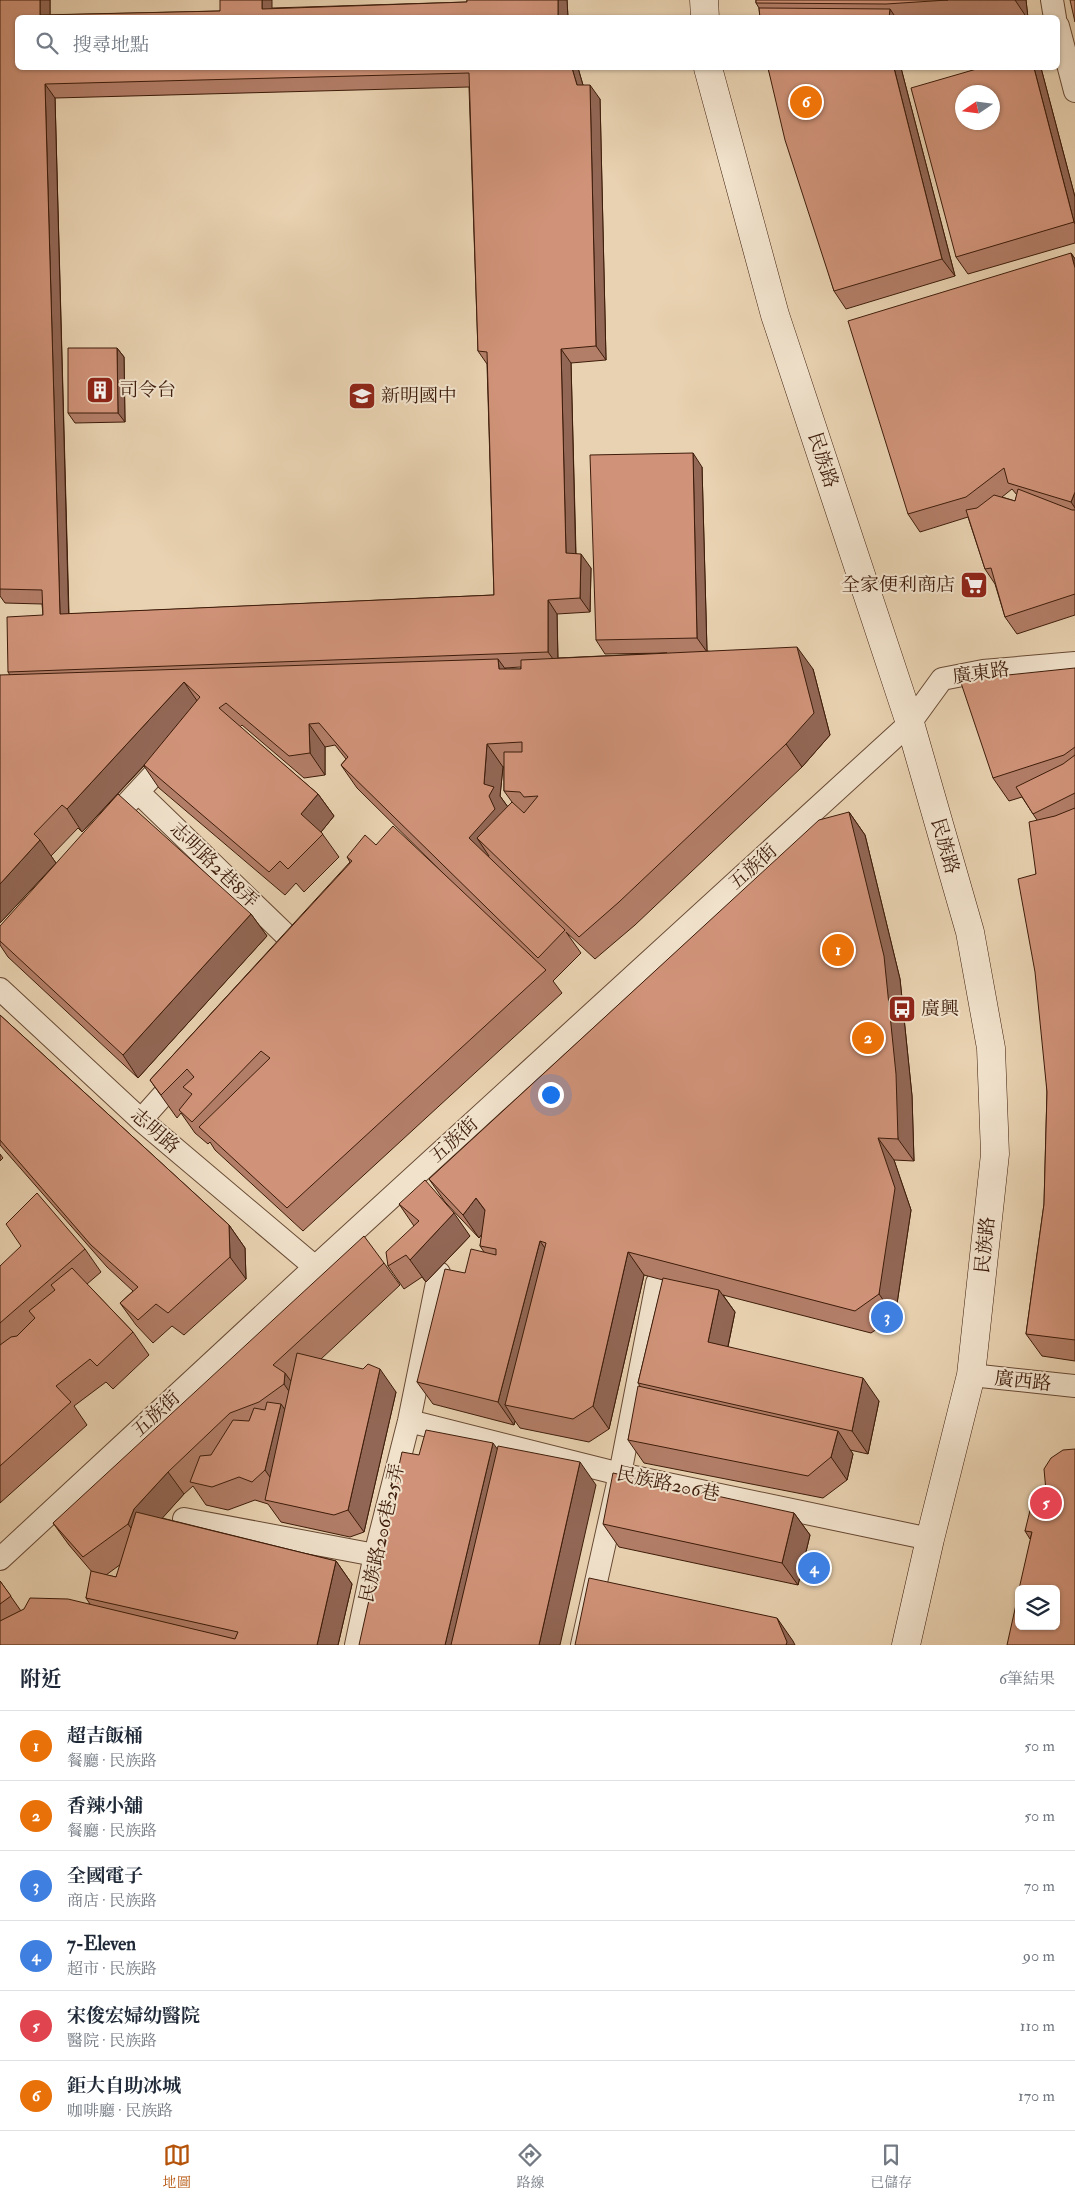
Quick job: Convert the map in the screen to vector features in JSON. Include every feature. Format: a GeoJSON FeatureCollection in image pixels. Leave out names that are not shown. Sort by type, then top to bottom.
{"type":"FeatureCollection","features":[{"type":"Feature","properties":{"kind":"main road"},"geometry":{"type":"LineString","coordinates":[[704,0],[704,15]]}},
{"type":"Feature","properties":{"kind":"main road","name":"民族路"},"geometry":{"type":"LineString","coordinates":[[709,70],[775,315],[910,723],[970,932],[991,1048],[995,1154],[972,1375],[930,1539],[906,1645]]}},
{"type":"Feature","properties":{"kind":"lane"},"geometry":{"type":"LineString","coordinates":[[1052,0],[1054,15]]}},
{"type":"Feature","properties":{"kind":"lane"},"geometry":{"type":"LineString","coordinates":[[1060,34],[1075,91]]}},
{"type":"Feature","properties":{"kind":"lane","name":"廣東路"},"geometry":{"type":"LineString","coordinates":[[910,723],[942,679],[983,672],[1075,662]]}},
{"type":"Feature","properties":{"kind":"lane","name":"五族街"},"geometry":{"type":"LineString","coordinates":[[0,1559],[315,1267],[910,723]]}},
{"type":"Feature","properties":{"kind":"lane"},"geometry":{"type":"LineString","coordinates":[[92,843],[184,741]]}},
{"type":"Feature","properties":{"kind":"lane","name":"志明路2巷8弄"},"geometry":{"type":"LineString","coordinates":[[138,792],[290,939]]}},
{"type":"Feature","properties":{"kind":"lane","name":"志明路"},"geometry":{"type":"LineString","coordinates":[[0,989],[142,1120],[315,1267]]}},
{"type":"Feature","properties":{"kind":"lane"},"geometry":{"type":"LineString","coordinates":[[142,1120],[197,1056]]}},
{"type":"Feature","properties":{"kind":"lane","name":"民族路206巷25弄"},"geometry":{"type":"LineString","coordinates":[[356,1645],[375,1555],[409,1421],[439,1273]]}},
{"type":"Feature","properties":{"kind":"lane"},"geometry":{"type":"LineString","coordinates":[[582,1645],[620,1474],[657,1283]]}},
{"type":"Feature","properties":{"kind":"lane","name":"廣西路"},"geometry":{"type":"LineString","coordinates":[[972,1375],[1075,1386]]}},
{"type":"Feature","properties":{"kind":"lane","name":"民族路206巷"},"geometry":{"type":"LineString","coordinates":[[409,1421],[620,1474],[930,1539]]}},
{"type":"Feature","properties":{"kind":"lane"},"geometry":{"type":"LineString","coordinates":[[184,1519],[375,1555]]}},
{"type":"Feature","properties":{"kind":"building"},"geometry":{"type":"Polygon","coordinates":[[[0,0],[40,0],[40,15],[15,15],[15,70],[573,70],[577,85],[590,85],[596,346],[561,349],[566,553],[581,554],[580,598],[548,600],[548,652],[8,672],[7,617],[43,615],[42,590],[0,589],[0,0]],[[469,73],[45,84],[60,614],[494,595],[487,352],[478,351],[469,73]]]}},
{"type":"Feature","properties":{"kind":"building"},"geometry":{"type":"Polygon","coordinates":[[[220,0],[262,0],[262,9],[467,2],[467,0],[558,0],[558,15],[40,15],[220,11],[220,0]]]}},
{"type":"Feature","properties":{"kind":"building"},"geometry":{"type":"Polygon","coordinates":[[[756,0],[948,0],[886,4],[756,3],[756,0]]]}},
{"type":"Feature","properties":{"kind":"building"},"geometry":{"type":"Polygon","coordinates":[[[1070,0],[1075,0],[1075,22],[1070,0]]]}},
{"type":"Feature","properties":{"kind":"building"},"geometry":{"type":"Polygon","coordinates":[[[759,8],[890,9],[889,15],[760,15],[759,8]]]}},
{"type":"Feature","properties":{"kind":"building"},"geometry":{"type":"Polygon","coordinates":[[[768,70],[895,70],[942,259],[834,291],[785,140],[768,70]]]}},
{"type":"Feature","properties":{"kind":"building"},"geometry":{"type":"Polygon","coordinates":[[[973,70],[1035,70],[1074,222],[956,257],[911,88],[973,70]]]}},
{"type":"Feature","properties":{"kind":"building"},"geometry":{"type":"Polygon","coordinates":[[[1071,253],[1075,268],[1075,492],[1071,502],[1008,483],[1004,468],[966,497],[908,514],[848,321],[1071,253]]]}},
{"type":"Feature","properties":{"kind":"building","name":"司令台"},"geometry":{"type":"Polygon","coordinates":[[[68,348],[117,348],[118,413],[68,413],[68,348]]]}},
{"type":"Feature","properties":{"kind":"building"},"geometry":{"type":"Polygon","coordinates":[[[693,453],[697,638],[596,640],[590,455],[693,453]]]}},
{"type":"Feature","properties":{"kind":"building"},"geometry":{"type":"Polygon","coordinates":[[[1018,489],[1075,510],[1075,594],[1005,617],[991,568],[985,569],[966,510],[977,508],[994,495],[1015,501],[1018,489]]]}},
{"type":"Feature","properties":{"kind":"building"},"geometry":{"type":"Polygon","coordinates":[[[797,647],[814,713],[786,744],[619,902],[579,937],[477,838],[512,802],[524,813],[538,796],[524,797],[520,792],[504,791],[504,752],[522,752],[522,742],[487,744],[484,784],[494,787],[489,796],[495,809],[469,838],[565,930],[538,958],[341,765],[348,757],[319,723],[309,724],[310,753],[289,756],[226,703],[219,708],[318,794],[301,814],[323,834],[288,869],[280,861],[269,872],[144,765],[200,697],[184,682],[67,809],[62,805],[34,834],[40,840],[0,884],[0,675],[498,659],[499,669],[521,669],[521,660],[797,647]]]}},
{"type":"Feature","properties":{"kind":"building"},"geometry":{"type":"Polygon","coordinates":[[[1075,668],[1075,747],[1064,755],[993,778],[960,680],[1075,668]]]}},
{"type":"Feature","properties":{"kind":"building"},"geometry":{"type":"Polygon","coordinates":[[[1075,755],[1075,793],[1033,814],[1016,787],[1063,764],[1075,755]]]}},
{"type":"Feature","properties":{"kind":"building"},"geometry":{"type":"Polygon","coordinates":[[[118,794],[251,914],[123,1055],[0,941],[0,926],[118,794]]]}},
{"type":"Feature","properties":{"kind":"building"},"geometry":{"type":"Polygon","coordinates":[[[1075,808],[1075,1340],[1026,1334],[1044,1204],[1047,1092],[1035,972],[1018,879],[1036,874],[1029,822],[1055,816],[1075,808]]]}},
{"type":"Feature","properties":{"kind":"building"},"geometry":{"type":"Polygon","coordinates":[[[849,812],[884,956],[896,1074],[898,1139],[878,1138],[895,1188],[879,1294],[855,1311],[628,1252],[593,1406],[573,1419],[505,1405],[546,1243],[540,1241],[498,1402],[417,1382],[445,1269],[465,1273],[471,1249],[496,1255],[496,1249],[480,1246],[485,1210],[476,1198],[463,1215],[429,1179],[819,820],[849,812]]]}},
{"type":"Feature","properties":{"kind":"building"},"geometry":{"type":"Polygon","coordinates":[[[393,826],[546,970],[287,1208],[199,1127],[270,1058],[261,1051],[192,1122],[179,1110],[192,1094],[183,1087],[194,1077],[187,1069],[161,1095],[150,1080],[352,861],[347,857],[365,835],[376,845],[393,826]]]}},
{"type":"Feature","properties":{"kind":"building"},"geometry":{"type":"Polygon","coordinates":[[[0,1015],[229,1225],[230,1257],[168,1313],[156,1304],[138,1320],[120,1303],[138,1287],[91,1245],[0,1140],[0,1015]]]}},
{"type":"Feature","properties":{"kind":"building"},"geometry":{"type":"Polygon","coordinates":[[[425,1180],[454,1213],[410,1260],[406,1255],[388,1266],[386,1252],[419,1221],[399,1204],[425,1180]]]}},
{"type":"Feature","properties":{"kind":"building"},"geometry":{"type":"Polygon","coordinates":[[[37,1193],[85,1249],[0,1323],[0,1266],[21,1246],[6,1224],[37,1193]]]}},
{"type":"Feature","properties":{"kind":"building"},"geometry":{"type":"Polygon","coordinates":[[[364,1236],[384,1263],[273,1365],[285,1373],[284,1384],[259,1402],[230,1413],[168,1472],[134,1509],[128,1524],[83,1557],[53,1523],[364,1236]]]}},
{"type":"Feature","properties":{"kind":"building"},"geometry":{"type":"Polygon","coordinates":[[[72,1268],[133,1332],[97,1366],[90,1359],[56,1386],[71,1402],[0,1466],[0,1345],[11,1337],[17,1336],[35,1318],[29,1311],[55,1290],[51,1285],[72,1268]]]}},
{"type":"Feature","properties":{"kind":"building"},"geometry":{"type":"Polygon","coordinates":[[[663,1278],[719,1290],[708,1342],[863,1378],[852,1431],[638,1383],[663,1278]]]}},
{"type":"Feature","properties":{"kind":"building"},"geometry":{"type":"Polygon","coordinates":[[[297,1353],[363,1369],[368,1364],[380,1369],[348,1510],[334,1515],[265,1500],[297,1353]]]}},
{"type":"Feature","properties":{"kind":"building"},"geometry":{"type":"Polygon","coordinates":[[[638,1386],[838,1431],[831,1457],[808,1476],[628,1440],[638,1386]]]}},
{"type":"Feature","properties":{"kind":"building"},"geometry":{"type":"Polygon","coordinates":[[[267,1402],[281,1404],[265,1470],[252,1482],[239,1477],[212,1487],[190,1482],[200,1456],[211,1455],[233,1420],[249,1421],[254,1408],[265,1410],[267,1402]]]}},
{"type":"Feature","properties":{"kind":"building"},"geometry":{"type":"Polygon","coordinates":[[[426,1430],[493,1443],[445,1645],[359,1645],[402,1452],[419,1455],[426,1430]]]}},
{"type":"Feature","properties":{"kind":"building"},"geometry":{"type":"Polygon","coordinates":[[[498,1446],[580,1462],[539,1645],[451,1645],[498,1446]]]}},
{"type":"Feature","properties":{"kind":"building"},"geometry":{"type":"Polygon","coordinates":[[[1075,1449],[1075,1645],[1007,1645],[1015,1609],[1015,1630],[1060,1630],[1060,1585],[1020,1585],[1032,1532],[1025,1531],[1035,1490],[1046,1491],[1044,1469],[1051,1458],[1063,1450],[1075,1449]]]}},
{"type":"Feature","properties":{"kind":"building"},"geometry":{"type":"Polygon","coordinates":[[[613,1473],[794,1513],[782,1563],[603,1524],[613,1473]]]}},
{"type":"Feature","properties":{"kind":"building"},"geometry":{"type":"Polygon","coordinates":[[[136,1512],[336,1561],[317,1645],[0,1645],[0,1621],[24,1609],[30,1598],[68,1599],[235,1639],[238,1632],[86,1598],[91,1571],[116,1577],[136,1512]]]}},
{"type":"Feature","properties":{"kind":"building"},"geometry":{"type":"Polygon","coordinates":[[[589,1578],[777,1618],[787,1642],[786,1645],[575,1645],[589,1578]]]}},
{"type":"Feature","properties":{"kind":"building"},"geometry":{"type":"Polygon","coordinates":[[[0,1581],[11,1596],[0,1604],[0,1581]]]}},
{"type":"Feature","properties":{"kind":"place","name":"鉅大自助冰城"},"geometry":{"type":"Point","coordinates":[806,102]}},
{"type":"Feature","properties":{"kind":"place","name":"司令台"},"geometry":{"type":"Point","coordinates":[100,390]}},
{"type":"Feature","properties":{"kind":"place","name":"新明國中"},"geometry":{"type":"Point","coordinates":[362,396]}},
{"type":"Feature","properties":{"kind":"place","name":"全家便利商店"},"geometry":{"type":"Point","coordinates":[974,585]}},
{"type":"Feature","properties":{"kind":"place","name":"超吉飯桶"},"geometry":{"type":"Point","coordinates":[838,950]}},
{"type":"Feature","properties":{"kind":"place","name":"廣興"},"geometry":{"type":"Point","coordinates":[902,1009]}},
{"type":"Feature","properties":{"kind":"place","name":"香辣小舖"},"geometry":{"type":"Point","coordinates":[868,1038]}},
{"type":"Feature","properties":{"kind":"place","name":"全國電子"},"geometry":{"type":"Point","coordinates":[887,1317]}},
{"type":"Feature","properties":{"kind":"place","name":"宋俊宏婦幼醫院"},"geometry":{"type":"Point","coordinates":[1046,1503]}},
{"type":"Feature","properties":{"kind":"place","name":"7-Eleven"},"geometry":{"type":"Point","coordinates":[814,1568]}}]}
